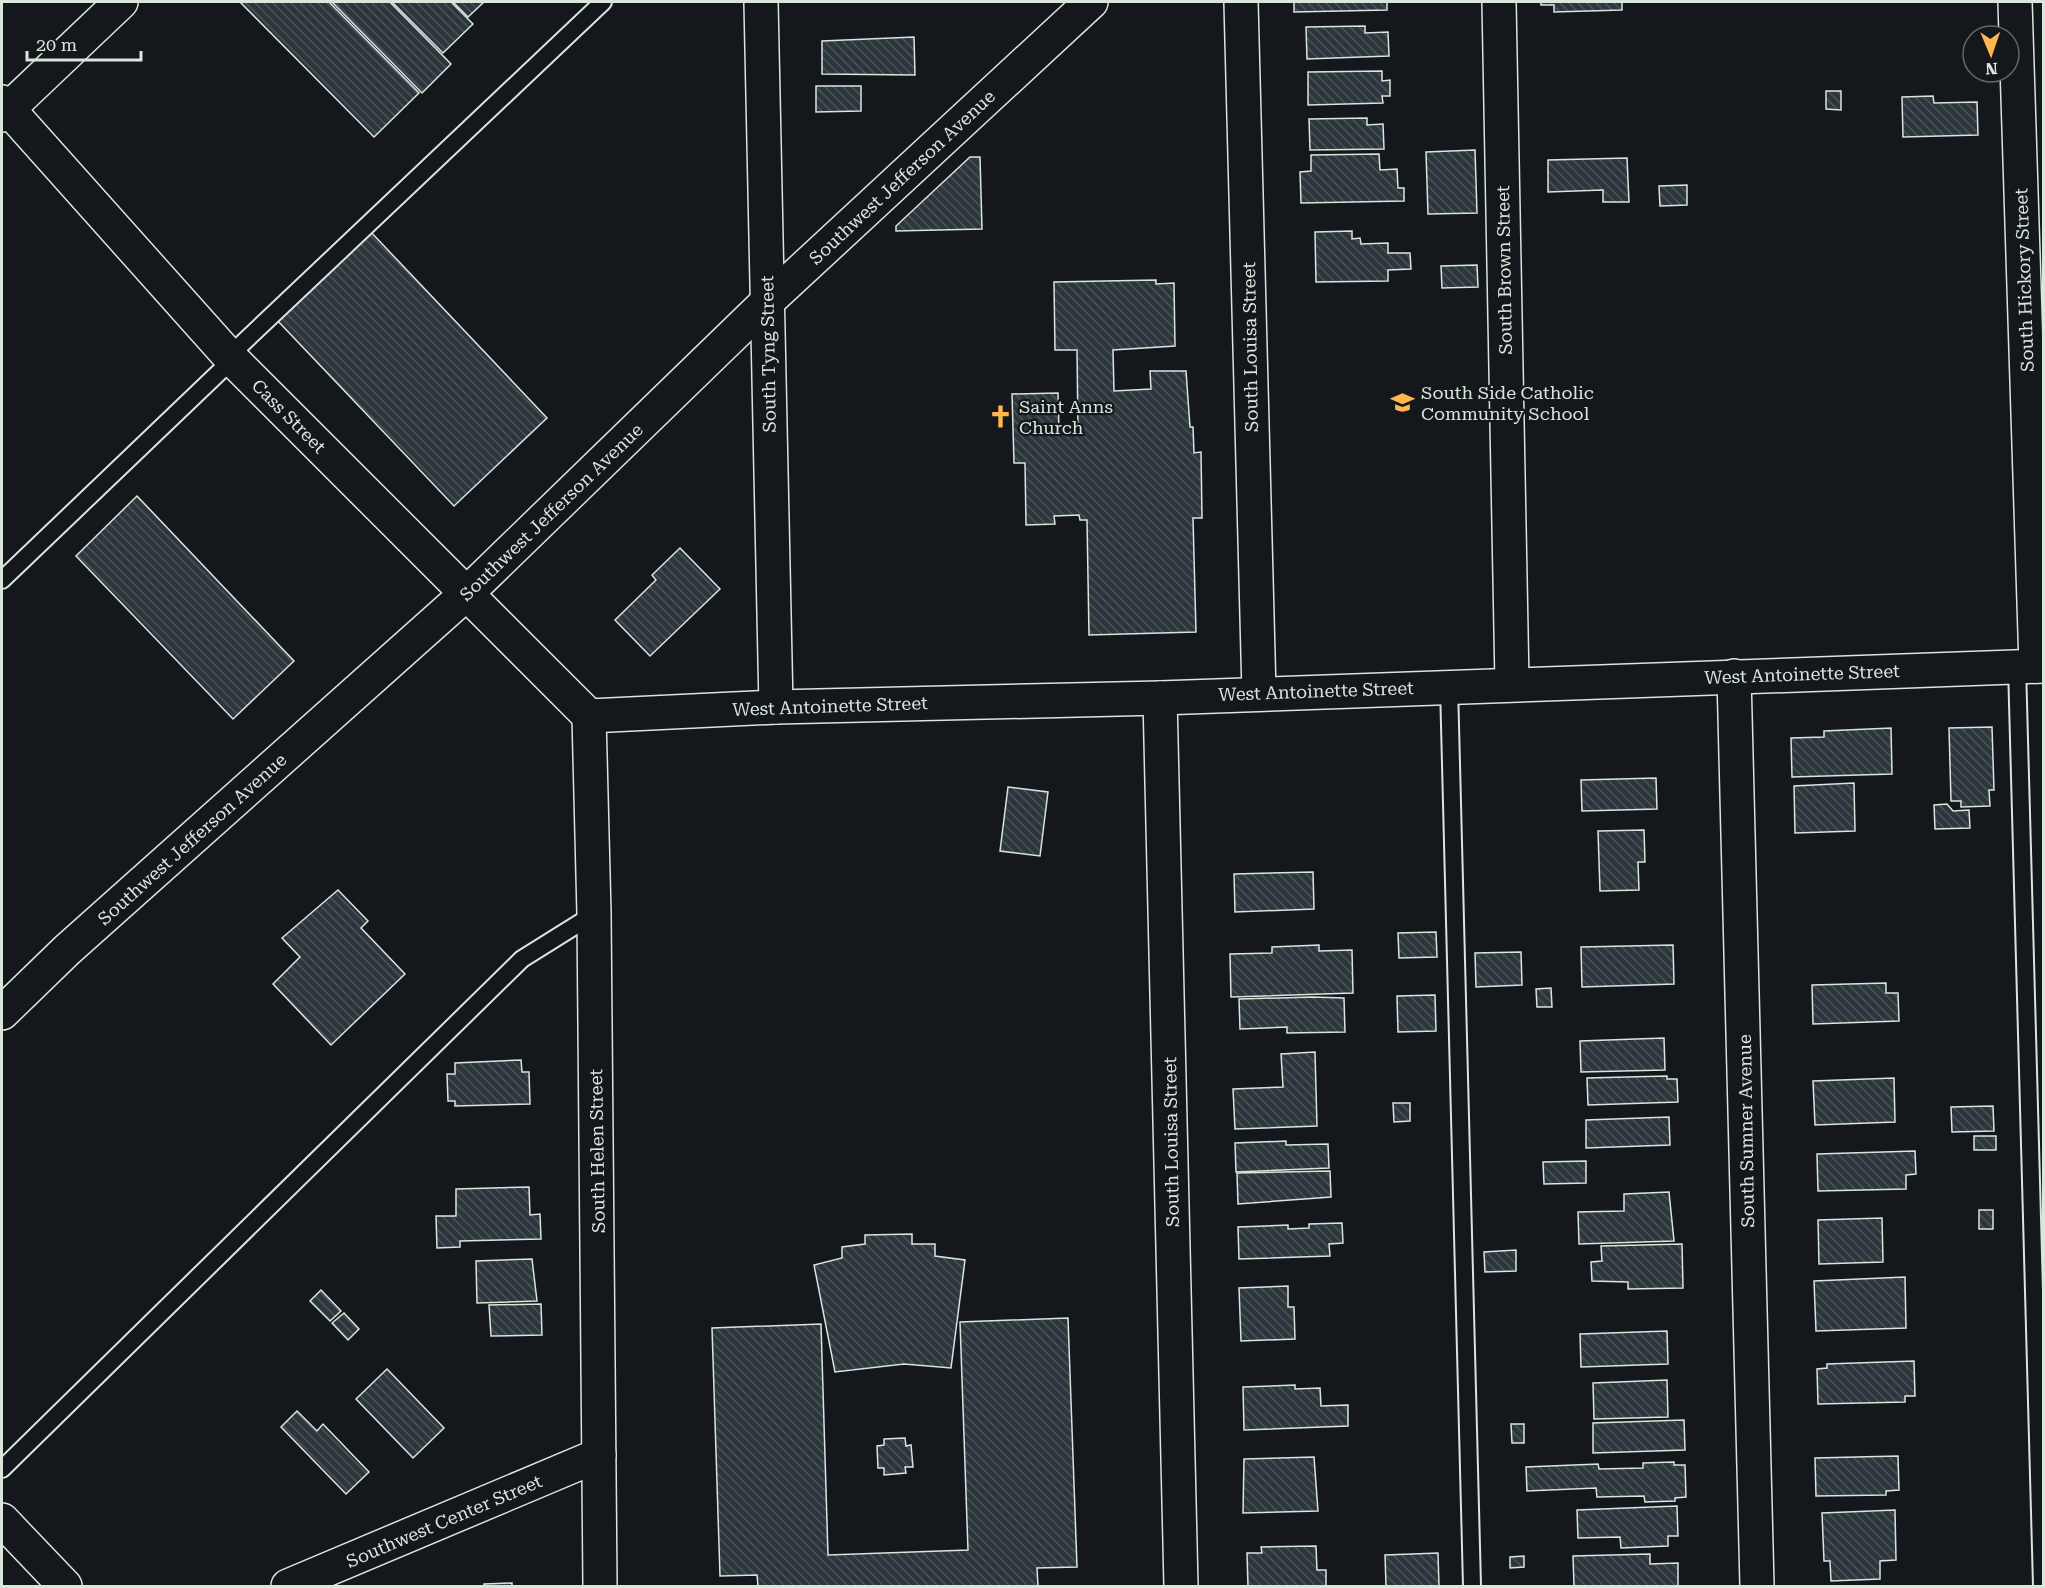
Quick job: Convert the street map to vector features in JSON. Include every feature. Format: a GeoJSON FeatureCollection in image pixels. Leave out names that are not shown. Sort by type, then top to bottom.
{"type":"FeatureCollection","features":[{"type":"Feature","properties":{"kind":"street"},"geometry":{"type":"LineString","coordinates":[[4,109],[121,2]]}},
{"type":"Feature","properties":{"kind":"street","name":"South Tyng Street"},"geometry":{"type":"LineString","coordinates":[[761,2],[776,706]]}},
{"type":"Feature","properties":{"kind":"street","name":"Southwest Jefferson Avenue"},"geometry":{"type":"LineString","coordinates":[[2,1013],[67,950],[466,594],[767,302],[1091,2]]}},
{"type":"Feature","properties":{"kind":"street","name":"South Louisa Street"},"geometry":{"type":"LineString","coordinates":[[1241,2],[1259,693]]}},
{"type":"Feature","properties":{"kind":"street","name":"South Brown Street"},"geometry":{"type":"LineString","coordinates":[[1499,2],[1512,683]]}},
{"type":"Feature","properties":{"kind":"street","name":"South Hickory Street"},"geometry":{"type":"LineString","coordinates":[[2015,2],[2032,666]]}},
{"type":"Feature","properties":{"kind":"street","name":"Cass Street"},"geometry":{"type":"LineString","coordinates":[[4,109],[231,358],[589,716]]}},
{"type":"Feature","properties":{"kind":"street","name":"West Antoinette Street"},"geometry":{"type":"LineString","coordinates":[[589,716],[776,706],[1161,698],[1512,683],[2032,666]]}},
{"type":"Feature","properties":{"kind":"street","name":"South Sumner Avenue"},"geometry":{"type":"LineString","coordinates":[[1734,676],[1758,1587]]}},
{"type":"Feature","properties":{"kind":"street","name":"South Louisa Street"},"geometry":{"type":"LineString","coordinates":[[1161,698],[1181,1587]]}},
{"type":"Feature","properties":{"kind":"street","name":"South Helen Street"},"geometry":{"type":"LineString","coordinates":[[589,716],[594,914],[600,1587]]}},
{"type":"Feature","properties":{"kind":"street","name":"Southwest Center Street"},"geometry":{"type":"LineString","coordinates":[[288,1587],[599,1455]]}},
{"type":"Feature","properties":{"kind":"street"},"geometry":{"type":"LineString","coordinates":[[2,1520],[65,1587]]}},
{"type":"Feature","properties":{"kind":"lane"},"geometry":{"type":"LineString","coordinates":[[2,580],[603,2]]}},
{"type":"Feature","properties":{"kind":"lane"},"geometry":{"type":"LineString","coordinates":[[2032,666],[2042,1587]]}},
{"type":"Feature","properties":{"kind":"lane"},"geometry":{"type":"LineString","coordinates":[[1449,686],[1472,1587]]}},
{"type":"Feature","properties":{"kind":"lane"},"geometry":{"type":"LineString","coordinates":[[2,1469],[522,959],[594,914]]}},
{"type":"Feature","properties":{"kind":"building"},"geometry":{"type":"Polygon","coordinates":[[[240,2],[329,2],[419,93],[374,137],[240,2]]]}},
{"type":"Feature","properties":{"kind":"building"},"geometry":{"type":"Polygon","coordinates":[[[332,2],[390,2],[451,64],[422,93],[332,2]]]}},
{"type":"Feature","properties":{"kind":"building"},"geometry":{"type":"Polygon","coordinates":[[[392,2],[451,2],[473,24],[443,53],[392,2]]]}},
{"type":"Feature","properties":{"kind":"building"},"geometry":{"type":"Polygon","coordinates":[[[453,2],[484,2],[468,17],[453,2]]]}},
{"type":"Feature","properties":{"kind":"building"},"geometry":{"type":"Polygon","coordinates":[[[1294,2],[1387,2],[1387,10],[1294,12],[1294,2]]]}},
{"type":"Feature","properties":{"kind":"building"},"geometry":{"type":"Polygon","coordinates":[[[1541,2],[1622,2],[1622,10],[1554,12],[1554,5],[1541,5],[1541,2]]]}},
{"type":"Feature","properties":{"kind":"building"},"geometry":{"type":"Polygon","coordinates":[[[1365,26],[1365,33],[1388,32],[1389,56],[1307,59],[1306,27],[1365,26]]]}},
{"type":"Feature","properties":{"kind":"building"},"geometry":{"type":"Polygon","coordinates":[[[914,37],[915,75],[822,74],[822,41],[914,37]]]}},
{"type":"Feature","properties":{"kind":"building"},"geometry":{"type":"Polygon","coordinates":[[[1382,71],[1382,81],[1390,80],[1390,96],[1382,96],[1383,103],[1308,105],[1308,72],[1382,71]]]}},
{"type":"Feature","properties":{"kind":"building"},"geometry":{"type":"Polygon","coordinates":[[[816,86],[861,86],[861,111],[816,112],[816,86]]]}},
{"type":"Feature","properties":{"kind":"building"},"geometry":{"type":"Polygon","coordinates":[[[1826,91],[1841,91],[1841,110],[1826,109],[1826,91]]]}},
{"type":"Feature","properties":{"kind":"building"},"geometry":{"type":"Polygon","coordinates":[[[1933,96],[1934,103],[1977,102],[1978,135],[1903,137],[1902,97],[1933,96]]]}},
{"type":"Feature","properties":{"kind":"building"},"geometry":{"type":"Polygon","coordinates":[[[1367,118],[1367,125],[1383,124],[1384,149],[1310,150],[1309,119],[1367,118]]]}},
{"type":"Feature","properties":{"kind":"building"},"geometry":{"type":"Polygon","coordinates":[[[1475,150],[1477,213],[1428,214],[1426,152],[1475,150]]]}},
{"type":"Feature","properties":{"kind":"building"},"geometry":{"type":"Polygon","coordinates":[[[1379,154],[1380,170],[1397,169],[1398,188],[1404,188],[1404,201],[1301,203],[1300,172],[1311,171],[1311,155],[1379,154]]]}},
{"type":"Feature","properties":{"kind":"building"},"geometry":{"type":"Polygon","coordinates":[[[970,157],[980,157],[982,229],[896,231],[896,226],[970,157]]]}},
{"type":"Feature","properties":{"kind":"building"},"geometry":{"type":"Polygon","coordinates":[[[1627,158],[1629,202],[1603,202],[1603,190],[1548,192],[1548,160],[1627,158]]]}},
{"type":"Feature","properties":{"kind":"building"},"geometry":{"type":"Polygon","coordinates":[[[1687,185],[1687,205],[1660,206],[1659,186],[1687,185]]]}},
{"type":"Feature","properties":{"kind":"building"},"geometry":{"type":"Polygon","coordinates":[[[368,229],[547,418],[454,506],[275,318],[368,229]]]}},
{"type":"Feature","properties":{"kind":"building"},"geometry":{"type":"Polygon","coordinates":[[[1352,231],[1352,239],[1360,238],[1361,244],[1388,243],[1388,253],[1410,253],[1411,269],[1388,270],[1388,281],[1316,282],[1315,232],[1352,231]]]}},
{"type":"Feature","properties":{"kind":"building"},"geometry":{"type":"Polygon","coordinates":[[[1477,265],[1478,287],[1442,288],[1441,266],[1477,265]]]}},
{"type":"Feature","properties":{"kind":"building"},"geometry":{"type":"Polygon","coordinates":[[[1156,280],[1156,284],[1174,283],[1175,346],[1113,350],[1114,391],[1151,389],[1150,371],[1186,371],[1194,453],[1201,452],[1202,518],[1193,518],[1196,632],[1089,635],[1087,520],[1080,520],[1079,515],[1054,516],[1055,524],[1026,525],[1025,463],[1014,463],[1012,394],[1058,393],[1059,432],[1078,432],[1077,350],[1055,350],[1054,282],[1156,280]]]}},
{"type":"Feature","properties":{"kind":"building"},"geometry":{"type":"Polygon","coordinates":[[[137,496],[294,661],[233,719],[76,556],[137,496]]]}},
{"type":"Feature","properties":{"kind":"building"},"geometry":{"type":"Polygon","coordinates":[[[680,548],[720,589],[650,656],[615,620],[656,580],[652,575],[680,548]]]}},
{"type":"Feature","properties":{"kind":"building"},"geometry":{"type":"Polygon","coordinates":[[[1992,727],[1994,790],[1989,790],[1990,806],[1961,807],[1961,801],[1951,801],[1949,728],[1992,727]]]}},
{"type":"Feature","properties":{"kind":"building"},"geometry":{"type":"Polygon","coordinates":[[[1891,728],[1892,774],[1792,777],[1791,738],[1824,737],[1824,731],[1891,728]]]}},
{"type":"Feature","properties":{"kind":"building"},"geometry":{"type":"Polygon","coordinates":[[[1656,778],[1657,809],[1582,811],[1581,780],[1656,778]]]}},
{"type":"Feature","properties":{"kind":"building"},"geometry":{"type":"Polygon","coordinates":[[[1854,783],[1855,831],[1795,833],[1794,786],[1854,783]]]}},
{"type":"Feature","properties":{"kind":"building"},"geometry":{"type":"Polygon","coordinates":[[[1008,787],[1048,792],[1040,856],[1000,851],[1008,787]]]}},
{"type":"Feature","properties":{"kind":"building"},"geometry":{"type":"Polygon","coordinates":[[[1947,804],[1953,811],[1969,810],[1970,828],[1935,829],[1934,805],[1947,804]]]}},
{"type":"Feature","properties":{"kind":"building"},"geometry":{"type":"Polygon","coordinates":[[[1644,830],[1645,862],[1638,862],[1639,890],[1600,891],[1598,831],[1644,830]]]}},
{"type":"Feature","properties":{"kind":"building"},"geometry":{"type":"Polygon","coordinates":[[[1313,872],[1314,909],[1235,912],[1234,874],[1313,872]]]}},
{"type":"Feature","properties":{"kind":"building"},"geometry":{"type":"Polygon","coordinates":[[[338,890],[368,921],[361,928],[405,974],[331,1045],[273,984],[300,957],[282,938],[338,890]]]}},
{"type":"Feature","properties":{"kind":"building"},"geometry":{"type":"Polygon","coordinates":[[[1436,932],[1437,957],[1399,958],[1398,933],[1436,932]]]}},
{"type":"Feature","properties":{"kind":"building"},"geometry":{"type":"Polygon","coordinates":[[[1319,945],[1319,951],[1352,950],[1353,993],[1231,997],[1230,954],[1272,953],[1272,947],[1319,945]]]}},
{"type":"Feature","properties":{"kind":"building"},"geometry":{"type":"Polygon","coordinates":[[[1673,945],[1674,984],[1582,987],[1581,947],[1673,945]]]}},
{"type":"Feature","properties":{"kind":"building"},"geometry":{"type":"Polygon","coordinates":[[[1521,952],[1522,985],[1476,987],[1475,953],[1521,952]]]}},
{"type":"Feature","properties":{"kind":"building"},"geometry":{"type":"Polygon","coordinates":[[[1886,983],[1886,993],[1898,993],[1899,1021],[1813,1024],[1812,985],[1886,983]]]}},
{"type":"Feature","properties":{"kind":"building"},"geometry":{"type":"Polygon","coordinates":[[[1551,988],[1552,1007],[1537,1007],[1536,989],[1551,988]]]}},
{"type":"Feature","properties":{"kind":"building"},"geometry":{"type":"Polygon","coordinates":[[[1435,995],[1436,1031],[1398,1032],[1397,996],[1435,995]]]}},
{"type":"Feature","properties":{"kind":"building"},"geometry":{"type":"Polygon","coordinates":[[[1344,998],[1345,1032],[1287,1033],[1287,1027],[1240,1029],[1239,999],[1344,998]]]}},
{"type":"Feature","properties":{"kind":"building"},"geometry":{"type":"Polygon","coordinates":[[[1664,1038],[1665,1070],[1581,1072],[1580,1041],[1664,1038]]]}},
{"type":"Feature","properties":{"kind":"building"},"geometry":{"type":"Polygon","coordinates":[[[1315,1052],[1317,1126],[1235,1129],[1233,1089],[1283,1087],[1281,1054],[1315,1052]]]}},
{"type":"Feature","properties":{"kind":"building"},"geometry":{"type":"Polygon","coordinates":[[[521,1060],[522,1072],[529,1072],[530,1104],[455,1106],[455,1101],[448,1101],[447,1074],[455,1074],[455,1063],[521,1060]]]}},
{"type":"Feature","properties":{"kind":"building"},"geometry":{"type":"Polygon","coordinates":[[[1667,1076],[1667,1079],[1677,1079],[1678,1102],[1588,1105],[1587,1078],[1667,1076]]]}},
{"type":"Feature","properties":{"kind":"building"},"geometry":{"type":"Polygon","coordinates":[[[1894,1078],[1895,1122],[1815,1125],[1813,1081],[1894,1078]]]}},
{"type":"Feature","properties":{"kind":"building"},"geometry":{"type":"Polygon","coordinates":[[[1393,1103],[1410,1103],[1410,1121],[1394,1122],[1393,1103]]]}},
{"type":"Feature","properties":{"kind":"building"},"geometry":{"type":"Polygon","coordinates":[[[1993,1106],[1994,1131],[1952,1132],[1951,1107],[1993,1106]]]}},
{"type":"Feature","properties":{"kind":"building"},"geometry":{"type":"Polygon","coordinates":[[[1669,1117],[1670,1145],[1586,1148],[1586,1120],[1669,1117]]]}},
{"type":"Feature","properties":{"kind":"building"},"geometry":{"type":"Polygon","coordinates":[[[1974,1136],[1996,1136],[1996,1150],[1974,1150],[1974,1136]]]}},
{"type":"Feature","properties":{"kind":"building"},"geometry":{"type":"Polygon","coordinates":[[[1286,1141],[1286,1145],[1328,1144],[1329,1168],[1236,1172],[1235,1143],[1286,1141]]]}},
{"type":"Feature","properties":{"kind":"building"},"geometry":{"type":"Polygon","coordinates":[[[1915,1151],[1916,1174],[1906,1175],[1906,1189],[1818,1191],[1817,1154],[1915,1151]]]}},
{"type":"Feature","properties":{"kind":"building"},"geometry":{"type":"Polygon","coordinates":[[[1586,1161],[1586,1183],[1544,1184],[1543,1162],[1586,1161]]]}},
{"type":"Feature","properties":{"kind":"building"},"geometry":{"type":"Polygon","coordinates":[[[1330,1171],[1331,1197],[1238,1204],[1237,1173],[1330,1171]]]}},
{"type":"Feature","properties":{"kind":"building"},"geometry":{"type":"Polygon","coordinates":[[[529,1187],[530,1215],[540,1214],[541,1239],[460,1241],[460,1247],[437,1248],[436,1216],[456,1216],[456,1189],[529,1187]]]}},
{"type":"Feature","properties":{"kind":"building"},"geometry":{"type":"Polygon","coordinates":[[[1669,1192],[1674,1241],[1579,1244],[1578,1212],[1624,1211],[1624,1194],[1669,1192]]]}},
{"type":"Feature","properties":{"kind":"building"},"geometry":{"type":"Polygon","coordinates":[[[1979,1210],[1993,1210],[1993,1229],[1979,1229],[1979,1210]]]}},
{"type":"Feature","properties":{"kind":"building"},"geometry":{"type":"Polygon","coordinates":[[[1882,1218],[1883,1262],[1819,1264],[1818,1220],[1882,1218]]]}},
{"type":"Feature","properties":{"kind":"building"},"geometry":{"type":"Polygon","coordinates":[[[1342,1223],[1343,1243],[1329,1244],[1330,1256],[1239,1259],[1238,1227],[1288,1225],[1288,1229],[1309,1228],[1309,1224],[1342,1223]]]}},
{"type":"Feature","properties":{"kind":"building"},"geometry":{"type":"Polygon","coordinates":[[[912,1234],[912,1244],[935,1244],[935,1256],[965,1260],[951,1368],[904,1364],[835,1372],[814,1265],[842,1258],[842,1247],[865,1244],[865,1235],[912,1234]]]}},
{"type":"Feature","properties":{"kind":"building"},"geometry":{"type":"Polygon","coordinates":[[[1682,1244],[1683,1288],[1628,1289],[1628,1282],[1592,1281],[1591,1262],[1602,1261],[1601,1246],[1682,1244]]]}},
{"type":"Feature","properties":{"kind":"building"},"geometry":{"type":"Polygon","coordinates":[[[1516,1250],[1516,1271],[1485,1272],[1484,1252],[1516,1250]]]}},
{"type":"Feature","properties":{"kind":"building"},"geometry":{"type":"Polygon","coordinates":[[[532,1259],[537,1301],[477,1303],[476,1261],[532,1259]]]}},
{"type":"Feature","properties":{"kind":"building"},"geometry":{"type":"Polygon","coordinates":[[[1905,1277],[1906,1328],[1816,1331],[1814,1281],[1905,1277]]]}},
{"type":"Feature","properties":{"kind":"building"},"geometry":{"type":"Polygon","coordinates":[[[1288,1286],[1288,1307],[1294,1307],[1295,1339],[1241,1341],[1239,1288],[1288,1286]]]}},
{"type":"Feature","properties":{"kind":"building"},"geometry":{"type":"Polygon","coordinates":[[[321,1290],[341,1311],[330,1321],[310,1301],[321,1290]]]}},
{"type":"Feature","properties":{"kind":"building"},"geometry":{"type":"Polygon","coordinates":[[[541,1304],[542,1335],[491,1336],[489,1305],[541,1304]]]}},
{"type":"Feature","properties":{"kind":"building"},"geometry":{"type":"Polygon","coordinates":[[[344,1313],[359,1329],[348,1340],[332,1323],[344,1313]]]}},
{"type":"Feature","properties":{"kind":"building"},"geometry":{"type":"Polygon","coordinates":[[[1068,1318],[1077,1567],[1037,1568],[1038,1586],[758,1586],[757,1575],[720,1576],[712,1328],[821,1324],[828,1555],[968,1550],[960,1322],[1068,1318]]]}},
{"type":"Feature","properties":{"kind":"building"},"geometry":{"type":"Polygon","coordinates":[[[1667,1331],[1668,1364],[1581,1367],[1580,1334],[1667,1331]]]}},
{"type":"Feature","properties":{"kind":"building"},"geometry":{"type":"Polygon","coordinates":[[[1914,1361],[1915,1396],[1905,1396],[1905,1402],[1818,1404],[1817,1369],[1827,1368],[1827,1364],[1914,1361]]]}},
{"type":"Feature","properties":{"kind":"building"},"geometry":{"type":"Polygon","coordinates":[[[387,1369],[444,1428],[413,1458],[356,1399],[387,1369]]]}},
{"type":"Feature","properties":{"kind":"building"},"geometry":{"type":"Polygon","coordinates":[[[1667,1380],[1668,1417],[1594,1419],[1593,1383],[1667,1380]]]}},
{"type":"Feature","properties":{"kind":"building"},"geometry":{"type":"Polygon","coordinates":[[[1295,1385],[1295,1389],[1320,1388],[1321,1406],[1348,1405],[1348,1426],[1244,1430],[1243,1387],[1295,1385]]]}},
{"type":"Feature","properties":{"kind":"building"},"geometry":{"type":"Polygon","coordinates":[[[297,1411],[317,1431],[323,1424],[369,1472],[346,1494],[281,1427],[297,1411]]]}},
{"type":"Feature","properties":{"kind":"building"},"geometry":{"type":"Polygon","coordinates":[[[1684,1420],[1685,1450],[1593,1453],[1593,1423],[1684,1420]]]}},
{"type":"Feature","properties":{"kind":"building"},"geometry":{"type":"Polygon","coordinates":[[[1511,1424],[1524,1424],[1524,1443],[1512,1443],[1511,1424]]]}},
{"type":"Feature","properties":{"kind":"building"},"geometry":{"type":"Polygon","coordinates":[[[905,1438],[906,1446],[911,1445],[913,1467],[905,1467],[906,1473],[884,1475],[884,1468],[878,1468],[877,1446],[884,1445],[884,1439],[905,1438]]]}},
{"type":"Feature","properties":{"kind":"building"},"geometry":{"type":"Polygon","coordinates":[[[1898,1456],[1899,1490],[1886,1491],[1886,1495],[1816,1496],[1815,1458],[1898,1456]]]}},
{"type":"Feature","properties":{"kind":"building"},"geometry":{"type":"Polygon","coordinates":[[[1314,1457],[1318,1511],[1243,1513],[1244,1459],[1314,1457]]]}},
{"type":"Feature","properties":{"kind":"building"},"geometry":{"type":"Polygon","coordinates":[[[1674,1462],[1674,1465],[1685,1465],[1686,1497],[1675,1498],[1675,1501],[1645,1502],[1644,1496],[1597,1497],[1596,1488],[1527,1491],[1526,1467],[1598,1464],[1599,1469],[1643,1468],[1643,1463],[1674,1462]]]}},
{"type":"Feature","properties":{"kind":"building"},"geometry":{"type":"Polygon","coordinates":[[[1677,1506],[1678,1536],[1668,1536],[1668,1546],[1621,1548],[1620,1537],[1578,1538],[1577,1510],[1677,1506]]]}},
{"type":"Feature","properties":{"kind":"building"},"geometry":{"type":"Polygon","coordinates":[[[1895,1510],[1896,1560],[1880,1561],[1880,1579],[1831,1581],[1830,1561],[1824,1561],[1822,1513],[1895,1510]]]}},
{"type":"Feature","properties":{"kind":"building"},"geometry":{"type":"Polygon","coordinates":[[[1316,1546],[1317,1570],[1326,1570],[1326,1586],[1248,1586],[1247,1553],[1262,1553],[1261,1547],[1316,1546]]]}},
{"type":"Feature","properties":{"kind":"building"},"geometry":{"type":"Polygon","coordinates":[[[1438,1553],[1439,1586],[1386,1586],[1385,1555],[1438,1553]]]}},
{"type":"Feature","properties":{"kind":"building"},"geometry":{"type":"Polygon","coordinates":[[[1650,1554],[1650,1564],[1678,1563],[1678,1586],[1574,1586],[1573,1556],[1650,1554]]]}},
{"type":"Feature","properties":{"kind":"building"},"geometry":{"type":"Polygon","coordinates":[[[1524,1556],[1524,1567],[1510,1568],[1510,1557],[1524,1556]]]}},
{"type":"Feature","properties":{"kind":"building"},"geometry":{"type":"Polygon","coordinates":[[[512,1583],[512,1586],[484,1586],[484,1584],[512,1583]]]}},
{"type":"Feature","properties":{"kind":"place","name":"South Side Catholic Community School"},"geometry":{"type":"Point","coordinates":[1403,402]}},
{"type":"Feature","properties":{"kind":"place","name":"Saint Anns Church"},"geometry":{"type":"Point","coordinates":[1001,416]}}]}
